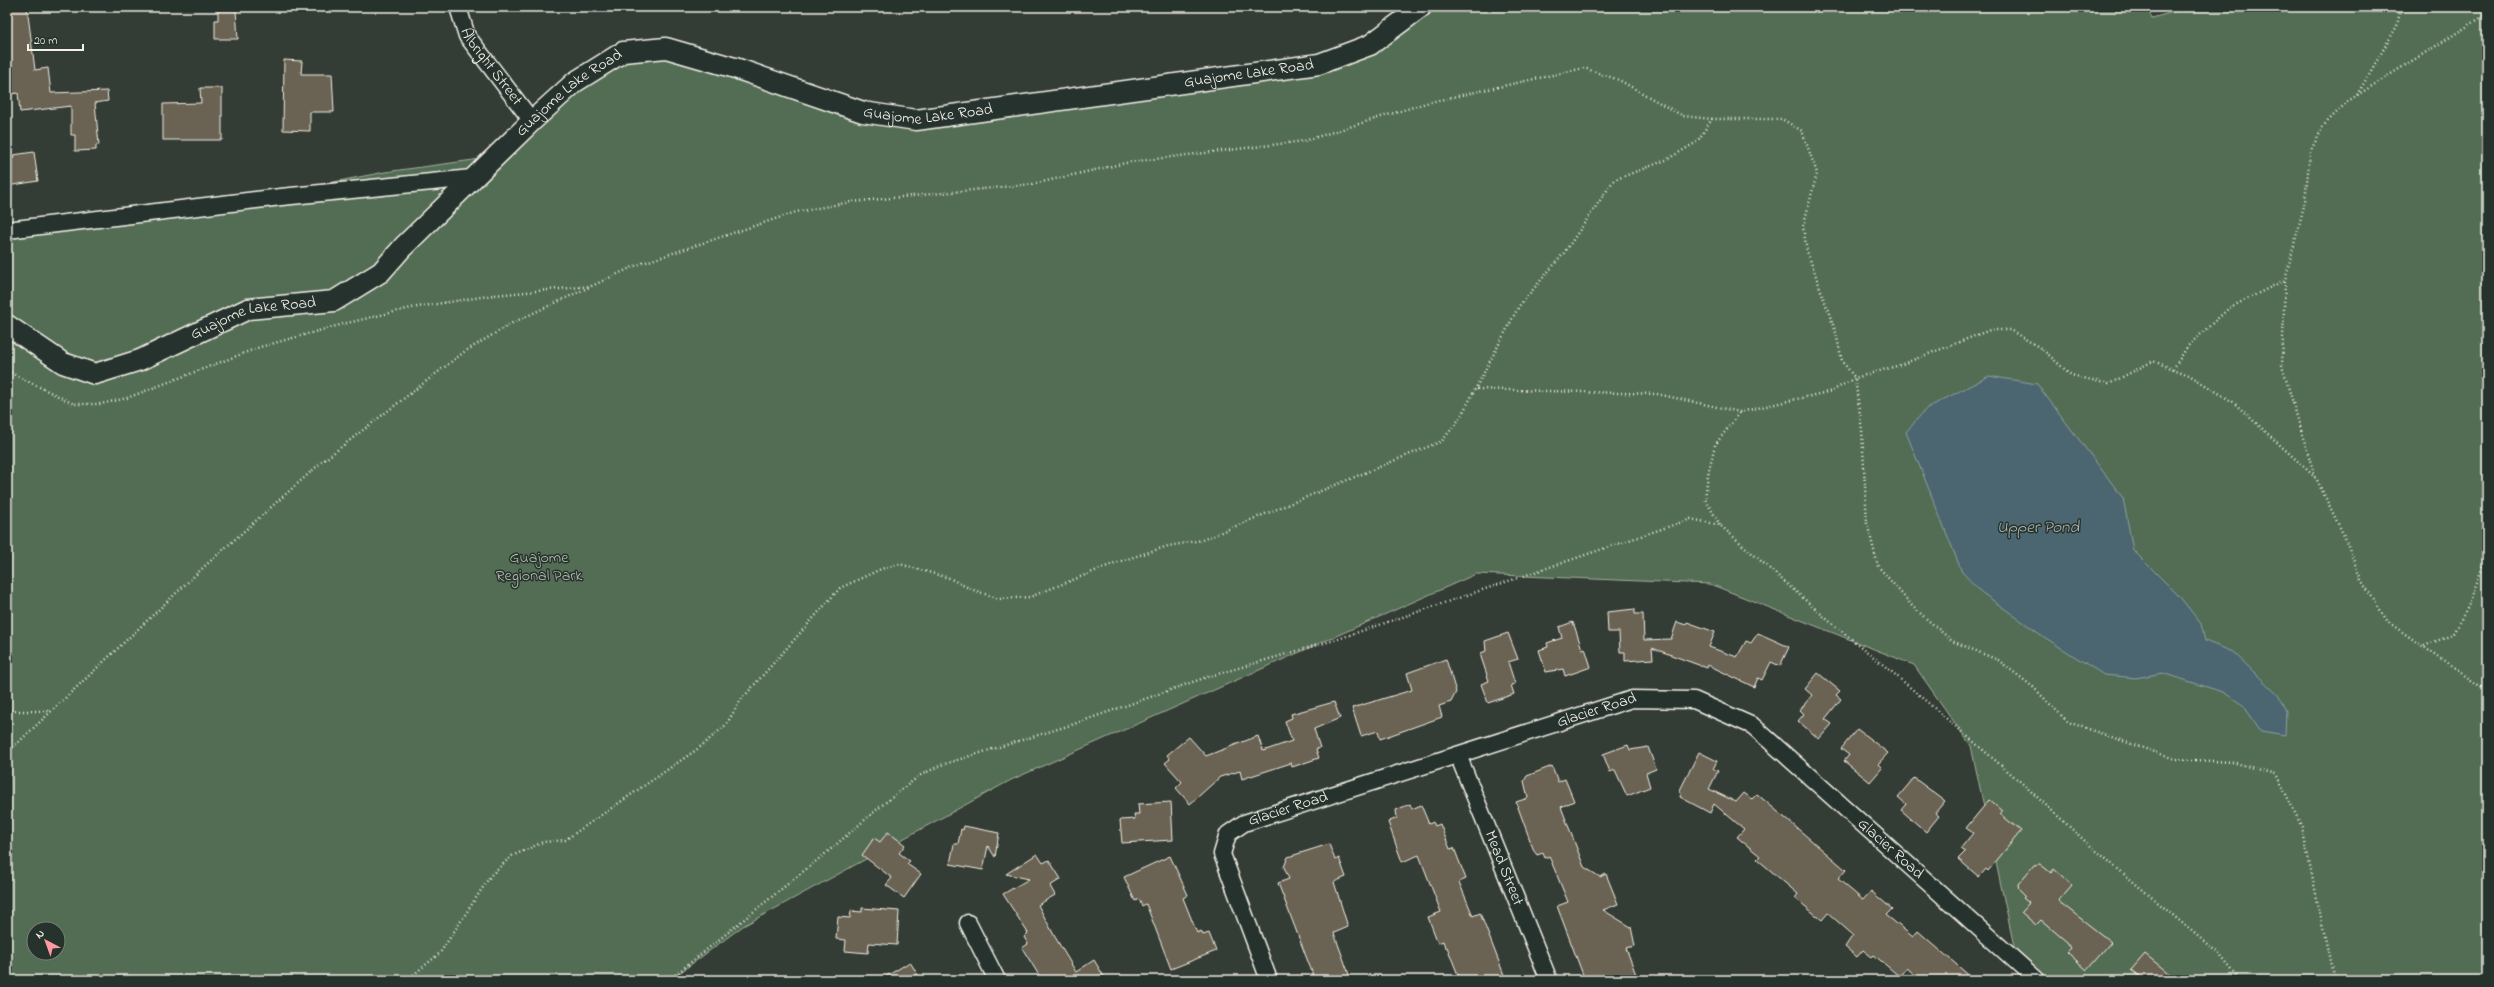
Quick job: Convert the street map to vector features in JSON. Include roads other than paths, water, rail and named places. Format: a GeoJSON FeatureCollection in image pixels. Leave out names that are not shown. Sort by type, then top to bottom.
{"type":"FeatureCollection","features":[{"type":"Feature","properties":{"kind":"street","name":"Albright Street"},"geometry":{"type":"LineString","coordinates":[[458,7],[467,36],[532,121]]}},
{"type":"Feature","properties":{"kind":"street","name":"Guajome Lake Road"},"geometry":{"type":"LineString","coordinates":[[7,325],[63,363],[95,374],[140,360],[248,310],[334,301],[381,272],[472,178],[532,121],[575,82],[622,52],[666,48],[734,68],[863,112],[916,120],[1319,64],[1370,45],[1421,7]]}},
{"type":"Feature","properties":{"kind":"street"},"geometry":{"type":"LineString","coordinates":[[7,230],[281,197],[472,178]]}},
{"type":"Feature","properties":{"kind":"street","name":"Glacier Road"},"geometry":{"type":"LineString","coordinates":[[1269,980],[1222,854],[1228,834],[1244,823],[1632,699],[1694,700],[1753,726],[2037,980]]}},
{"type":"Feature","properties":{"kind":"street","name":"Mead Street"},"geometry":{"type":"LineString","coordinates":[[1458,755],[1549,980]]}},
{"type":"Feature","properties":{"kind":"street"},"geometry":{"type":"LineString","coordinates":[[968,924],[997,980]]}},
{"type":"Feature","properties":{"kind":"water","name":"Upper Pond"},"geometry":{"type":"Polygon","coordinates":[[[1989,376],[2037,384],[2123,498],[2133,550],[2180,597],[2201,624],[2205,641],[2233,652],[2278,695],[2286,711],[2285,735],[2261,731],[2243,705],[2223,692],[2162,673],[2136,678],[2104,675],[2044,637],[1981,592],[1962,572],[1906,432],[1927,408],[1989,376]]]}},
{"type":"Feature","properties":{"kind":"park label","name":"Guajome Regional Park"},"geometry":{"type":"Point","coordinates":[539,567]}}]}
